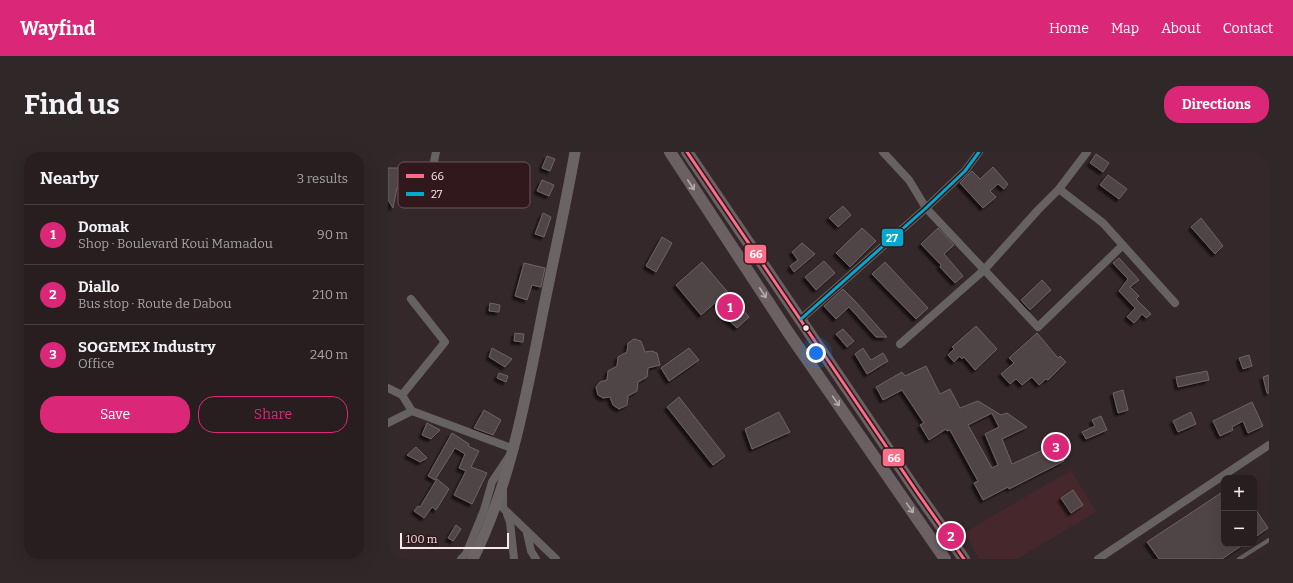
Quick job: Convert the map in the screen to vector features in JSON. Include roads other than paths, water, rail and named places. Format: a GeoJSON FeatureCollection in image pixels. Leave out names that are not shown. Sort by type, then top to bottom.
{"type":"FeatureCollection","features":[{"type":"Feature","properties":{"kind":"main road"},"geometry":{"type":"LineString","coordinates":[[670,152],[788,332],[945,559]]}},
{"type":"Feature","properties":{"kind":"main road"},"geometry":{"type":"LineString","coordinates":[[687,152],[964,559]]}},
{"type":"Feature","properties":{"kind":"street"},"geometry":{"type":"LineString","coordinates":[[434,162],[436,152]]}},
{"type":"Feature","properties":{"kind":"street"},"geometry":{"type":"LineString","coordinates":[[473,559],[482,542],[514,449],[526,398],[575,152]]}},
{"type":"Feature","properties":{"kind":"street"},"geometry":{"type":"LineString","coordinates":[[883,152],[909,180],[926,208],[1038,327],[1123,245]]}},
{"type":"Feature","properties":{"kind":"street"},"geometry":{"type":"LineString","coordinates":[[801,319],[926,208],[965,171],[979,152]]}},
{"type":"Feature","properties":{"kind":"street"},"geometry":{"type":"LineString","coordinates":[[900,344],[984,270],[1059,189],[1085,153]]}},
{"type":"Feature","properties":{"kind":"street"},"geometry":{"type":"LineString","coordinates":[[1059,189],[1103,223],[1175,303]]}},
{"type":"Feature","properties":{"kind":"street"},"geometry":{"type":"LineString","coordinates":[[402,395],[445,342],[411,299]]}},
{"type":"Feature","properties":{"kind":"street"},"geometry":{"type":"LineString","coordinates":[[388,388],[402,395],[412,411],[514,449]]}},
{"type":"Feature","properties":{"kind":"street"},"geometry":{"type":"LineString","coordinates":[[388,423],[412,411]]}},
{"type":"Feature","properties":{"kind":"street"},"geometry":{"type":"LineString","coordinates":[[1098,559],[1269,445]]}},
{"type":"Feature","properties":{"kind":"street"},"geometry":{"type":"LineString","coordinates":[[461,559],[469,546],[484,510],[492,482],[514,449]]}},
{"type":"Feature","properties":{"kind":"street"},"geometry":{"type":"LineString","coordinates":[[502,486],[504,508],[510,522],[514,559]]}},
{"type":"Feature","properties":{"kind":"street"},"geometry":{"type":"LineString","coordinates":[[504,508],[527,533],[556,559]]}},
{"type":"Feature","properties":{"kind":"street"},"geometry":{"type":"LineString","coordinates":[[527,533],[531,551],[536,559]]}},
{"type":"Feature","properties":{"kind":"lane"},"geometry":{"type":"LineString","coordinates":[[1239,559],[1269,540]]}},
{"type":"Feature","properties":{"kind":"place","name":"Domak"},"geometry":{"type":"Point","coordinates":[730,307]}},
{"type":"Feature","properties":{"kind":"place","name":"SOGEMEX Industry"},"geometry":{"type":"Point","coordinates":[1056,447]}},
{"type":"Feature","properties":{"kind":"place","name":"Diallo"},"geometry":{"type":"Point","coordinates":[951,536]}}]}
